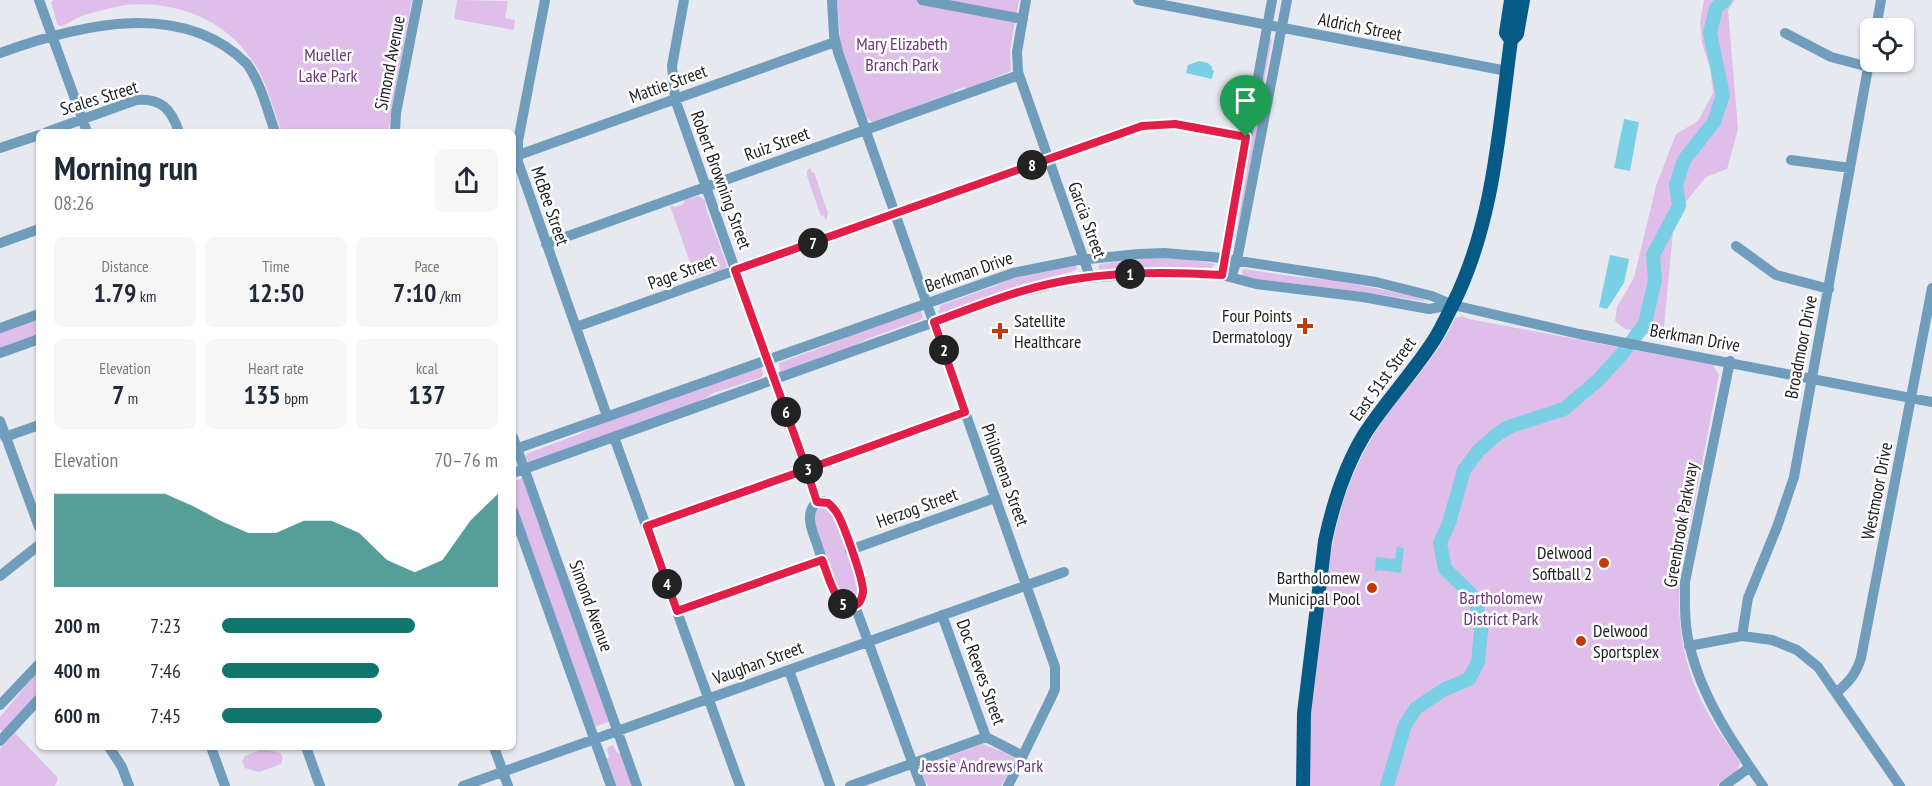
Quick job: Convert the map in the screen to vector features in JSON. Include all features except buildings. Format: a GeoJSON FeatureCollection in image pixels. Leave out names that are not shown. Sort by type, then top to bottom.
{"type":"FeatureCollection","features":[{"type":"Feature","properties":{"kind":"main road","name":"East 51st Street"},"geometry":{"type":"LineString","coordinates":[[1303,786],[1304,713],[1325,541],[1335,499],[1351,457],[1362,437],[1434,340],[1453,305],[1470,265],[1481,228],[1498,146],[1511,40],[1506,33],[1511,0]]}},
{"type":"Feature","properties":{"kind":"main road"},"geometry":{"type":"LineString","coordinates":[[1511,40],[1517,33],[1523,0]]}},
{"type":"Feature","properties":{"kind":"street"},"geometry":{"type":"LineString","coordinates":[[39,0],[86,129]]}},
{"type":"Feature","properties":{"kind":"street","name":"Simond Avenue"},"geometry":{"type":"LineString","coordinates":[[394,129],[418,0]]}},
{"type":"Feature","properties":{"kind":"street","name":"McBee Street"},"geometry":{"type":"LineString","coordinates":[[516,151],[545,0]]}},
{"type":"Feature","properties":{"kind":"street","name":"Robert Browning Street"},"geometry":{"type":"LineString","coordinates":[[684,0],[672,66],[675,99],[817,502],[811,510],[810,522],[822,560],[838,599],[849,607],[855,606]]}},
{"type":"Feature","properties":{"kind":"street","name":"Philomena Street"},"geometry":{"type":"LineString","coordinates":[[832,0],[835,42],[1053,658],[1056,679],[1052,696],[1008,786]]}},
{"type":"Feature","properties":{"kind":"street"},"geometry":{"type":"LineString","coordinates":[[922,0],[1023,19]]}},
{"type":"Feature","properties":{"kind":"street","name":"Garcia Street"},"geometry":{"type":"LineString","coordinates":[[1026,0],[1017,52],[1019,75],[1090,277]]}},
{"type":"Feature","properties":{"kind":"street","name":"Aldrich Street"},"geometry":{"type":"LineString","coordinates":[[1138,0],[1507,70]]}},
{"type":"Feature","properties":{"kind":"street"},"geometry":{"type":"LineString","coordinates":[[1227,276],[1225,258],[1272,0]]}},
{"type":"Feature","properties":{"kind":"street"},"geometry":{"type":"LineString","coordinates":[[1227,276],[1237,260],[1287,0]]}},
{"type":"Feature","properties":{"kind":"street"},"geometry":{"type":"LineString","coordinates":[[1878,18],[1881,0]]}},
{"type":"Feature","properties":{"kind":"street"},"geometry":{"type":"LineString","coordinates":[[0,53],[114,14]]}},
{"type":"Feature","properties":{"kind":"street"},"geometry":{"type":"LineString","coordinates":[[195,20],[222,36],[247,64],[261,93],[274,129]]}},
{"type":"Feature","properties":{"kind":"street"},"geometry":{"type":"LineString","coordinates":[[1785,33],[1831,57],[1860,61]]}},
{"type":"Feature","properties":{"kind":"street","name":"Mattie Street"},"geometry":{"type":"LineString","coordinates":[[516,156],[835,42]]}},
{"type":"Feature","properties":{"kind":"street","name":"Broadmoor Drive"},"geometry":{"type":"LineString","coordinates":[[1742,636],[1748,598],[1777,527],[1794,477],[1868,72]]}},
{"type":"Feature","properties":{"kind":"street","name":"Ruiz Street"},"geometry":{"type":"LineString","coordinates":[[546,244],[1019,75]]}},
{"type":"Feature","properties":{"kind":"street","name":"Scales Street"},"geometry":{"type":"LineString","coordinates":[[55,129],[136,100],[147,99],[167,108],[173,115],[178,129]]}},
{"type":"Feature","properties":{"kind":"street","name":"Page Street"},"geometry":{"type":"LineString","coordinates":[[576,327],[1142,126],[1175,124],[1246,137]]}},
{"type":"Feature","properties":{"kind":"street"},"geometry":{"type":"LineString","coordinates":[[0,148],[36,136]]}},
{"type":"Feature","properties":{"kind":"street","name":"McBee Street"},"geometry":{"type":"LineString","coordinates":[[516,159],[607,416]]}},
{"type":"Feature","properties":{"kind":"street"},"geometry":{"type":"LineString","coordinates":[[1791,160],[1850,168]]}},
{"type":"Feature","properties":{"kind":"street"},"geometry":{"type":"LineString","coordinates":[[0,243],[36,230]]}},
{"type":"Feature","properties":{"kind":"street"},"geometry":{"type":"LineString","coordinates":[[1736,246],[1776,275],[1829,289]]}},
{"type":"Feature","properties":{"kind":"street","name":"Berkman Drive"},"geometry":{"type":"LineString","coordinates":[[516,450],[1026,270],[1084,259],[1164,253],[1225,258],[1376,282],[1432,296],[1453,305],[1619,341],[1932,402]]}},
{"type":"Feature","properties":{"kind":"street","name":"Berkman Drive"},"geometry":{"type":"LineString","coordinates":[[516,473],[1022,291],[1090,277],[1153,273],[1227,276],[1263,285],[1363,297],[1429,309],[1453,305]]}},
{"type":"Feature","properties":{"kind":"street","name":"Westmoor Drive"},"geometry":{"type":"LineString","coordinates":[[1837,692],[1851,681],[1862,658],[1932,288]]}},
{"type":"Feature","properties":{"kind":"street"},"geometry":{"type":"LineString","coordinates":[[0,328],[36,315]]}},
{"type":"Feature","properties":{"kind":"street"},"geometry":{"type":"LineString","coordinates":[[0,353],[36,340]]}},
{"type":"Feature","properties":{"kind":"street","name":"Greenbrook Parkway"},"geometry":{"type":"LineString","coordinates":[[1730,361],[1685,582],[1685,616],[1689,646],[1710,703],[1763,786]]}},
{"type":"Feature","properties":{"kind":"street"},"geometry":{"type":"LineString","coordinates":[[647,526],[965,412]]}},
{"type":"Feature","properties":{"kind":"street"},"geometry":{"type":"LineString","coordinates":[[0,421],[36,519]]}},
{"type":"Feature","properties":{"kind":"street"},"geometry":{"type":"LineString","coordinates":[[5,437],[36,425]]}},
{"type":"Feature","properties":{"kind":"street"},"geometry":{"type":"LineString","coordinates":[[614,437],[740,786]]}},
{"type":"Feature","properties":{"kind":"street","name":"Simond Avenue"},"geometry":{"type":"LineString","coordinates":[[516,452],[637,786]]}},
{"type":"Feature","properties":{"kind":"street","name":"Herzog Street"},"geometry":{"type":"LineString","coordinates":[[850,550],[995,498]]}},
{"type":"Feature","properties":{"kind":"street"},"geometry":{"type":"LineString","coordinates":[[817,502],[828,503],[839,517],[863,586],[861,601],[855,606],[921,786]]}},
{"type":"Feature","properties":{"kind":"street"},"geometry":{"type":"LineString","coordinates":[[516,518],[611,786]]}},
{"type":"Feature","properties":{"kind":"street"},"geometry":{"type":"LineString","coordinates":[[0,576],[36,547]]}},
{"type":"Feature","properties":{"kind":"street"},"geometry":{"type":"LineString","coordinates":[[677,611],[822,560]]}},
{"type":"Feature","properties":{"kind":"street","name":"Vaughan Street"},"geometry":{"type":"LineString","coordinates":[[463,786],[1064,572]]}},
{"type":"Feature","properties":{"kind":"street","name":"Doc Reeves Street"},"geometry":{"type":"LineString","coordinates":[[942,615],[986,737],[1023,756]]}},
{"type":"Feature","properties":{"kind":"street"},"geometry":{"type":"LineString","coordinates":[[1689,646],[1742,636],[1772,640],[1797,650],[1818,668],[1837,692],[1900,786]]}},
{"type":"Feature","properties":{"kind":"street"},"geometry":{"type":"LineString","coordinates":[[0,705],[36,667]]}},
{"type":"Feature","properties":{"kind":"street"},"geometry":{"type":"LineString","coordinates":[[789,670],[830,786]]}},
{"type":"Feature","properties":{"kind":"street"},"geometry":{"type":"LineString","coordinates":[[0,741],[36,702]]}},
{"type":"Feature","properties":{"kind":"street"},"geometry":{"type":"LineString","coordinates":[[850,786],[986,737]]}},
{"type":"Feature","properties":{"kind":"street"},"geometry":{"type":"LineString","coordinates":[[115,750],[129,786]]}},
{"type":"Feature","properties":{"kind":"street"},"geometry":{"type":"LineString","coordinates":[[212,750],[225,786]]}},
{"type":"Feature","properties":{"kind":"street"},"geometry":{"type":"LineString","coordinates":[[307,750],[320,786]]}},
{"type":"Feature","properties":{"kind":"street"},"geometry":{"type":"LineString","coordinates":[[495,750],[508,786]]}},
{"type":"Feature","properties":{"kind":"street"},"geometry":{"type":"LineString","coordinates":[[1724,786],[1750,767]]}},
{"type":"Feature","properties":{"kind":"green space","name":"Mueller Lake Park"},"geometry":{"type":"Polygon","coordinates":[[[54,0],[412,0],[389,129],[281,129],[261,75],[246,52],[217,26],[183,10],[145,4],[125,5],[101,10],[60,26],[57,24],[51,2],[54,0]]]}},
{"type":"Feature","properties":{"kind":"green space"},"geometry":{"type":"Polygon","coordinates":[[[457,0],[508,1],[505,18],[515,20],[514,30],[454,19],[457,0]]]}},
{"type":"Feature","properties":{"kind":"green space","name":"Mary Elizabeth Branch Park"},"geometry":{"type":"Polygon","coordinates":[[[837,0],[1019,0],[1010,50],[1011,71],[872,122],[867,118],[841,46],[837,0]]]}},
{"type":"Feature","properties":{"kind":"green space"},"geometry":{"type":"Polygon","coordinates":[[[1704,0],[1735,0],[1728,10],[1738,129],[1727,169],[1706,177],[1684,204],[1674,222],[1663,337],[1625,329],[1615,321],[1617,307],[1634,278],[1656,186],[1676,134],[1698,121],[1713,93],[1700,23],[1704,0]]]}},
{"type":"Feature","properties":{"kind":"green space"},"geometry":{"type":"Polygon","coordinates":[[[1269,38],[1272,40],[1264,81],[1261,115],[1234,245],[1269,38]]]}},
{"type":"Feature","properties":{"kind":"green space"},"geometry":{"type":"Polygon","coordinates":[[[810,168],[812,173],[814,172],[828,213],[826,221],[823,215],[821,216],[807,176],[810,168]]]}},
{"type":"Feature","properties":{"kind":"green space"},"geometry":{"type":"Polygon","coordinates":[[[698,196],[705,200],[706,209],[727,265],[725,269],[712,271],[696,279],[670,206],[684,204],[684,200],[698,196]]]}},
{"type":"Feature","properties":{"kind":"green space"},"geometry":{"type":"Polygon","coordinates":[[[1165,256],[1216,264],[1211,268],[1165,267],[1103,272],[1098,268],[1100,264],[1165,256]]]}},
{"type":"Feature","properties":{"kind":"green space"},"geometry":{"type":"Polygon","coordinates":[[[1076,265],[1077,269],[1071,272],[1022,285],[1003,294],[940,314],[938,312],[941,305],[1011,279],[1076,265]]]}},
{"type":"Feature","properties":{"kind":"green space"},"geometry":{"type":"Polygon","coordinates":[[[1244,269],[1333,280],[1415,296],[1429,302],[1258,280],[1243,276],[1244,269]]]}},
{"type":"Feature","properties":{"kind":"green space"},"geometry":{"type":"Polygon","coordinates":[[[921,311],[923,317],[920,320],[780,372],[779,363],[853,333],[921,311]]]}},
{"type":"Feature","properties":{"kind":"green space","name":"Bartholomew District Park"},"geometry":{"type":"Polygon","coordinates":[[[1461,316],[1713,365],[1719,375],[1680,577],[1679,596],[1684,651],[1695,686],[1715,726],[1740,763],[1737,771],[1716,786],[1310,786],[1311,714],[1325,588],[1334,538],[1347,490],[1357,466],[1380,425],[1426,366],[1447,335],[1455,318],[1461,316]]]}},
{"type":"Feature","properties":{"kind":"green space"},"geometry":{"type":"Polygon","coordinates":[[[36,318],[36,336],[0,349],[0,331],[36,318]]]}},
{"type":"Feature","properties":{"kind":"green space"},"geometry":{"type":"Polygon","coordinates":[[[761,367],[762,377],[714,393],[690,406],[529,463],[525,456],[597,425],[761,367]]]}},
{"type":"Feature","properties":{"kind":"green space"},"geometry":{"type":"Polygon","coordinates":[[[523,478],[611,721],[594,727],[516,509],[516,481],[523,478]]]}},
{"type":"Feature","properties":{"kind":"green space"},"geometry":{"type":"Polygon","coordinates":[[[827,508],[836,518],[860,590],[854,603],[841,597],[815,529],[814,517],[817,509],[827,508]]]}},
{"type":"Feature","properties":{"kind":"green space"},"geometry":{"type":"Polygon","coordinates":[[[36,674],[36,695],[2,731],[0,717],[36,674]]]}},
{"type":"Feature","properties":{"kind":"green space"},"geometry":{"type":"Polygon","coordinates":[[[15,733],[58,778],[55,786],[0,786],[0,749],[15,733]]]}},
{"type":"Feature","properties":{"kind":"green space","name":"Jessie Andrews Park"},"geometry":{"type":"Polygon","coordinates":[[[982,744],[1015,758],[1001,786],[928,786],[921,775],[922,766],[982,744]]]}},
{"type":"Feature","properties":{"kind":"green space"},"geometry":{"type":"Polygon","coordinates":[[[613,745],[617,753],[622,754],[634,786],[615,786],[605,760],[609,757],[607,748],[613,745]]]}},
{"type":"Feature","properties":{"kind":"green space"},"geometry":{"type":"Polygon","coordinates":[[[267,750],[280,753],[283,758],[281,764],[259,772],[245,768],[242,761],[245,756],[267,750]]]}},
{"type":"Feature","properties":{"kind":"water"},"geometry":{"type":"Polygon","coordinates":[[[1199,61],[1208,63],[1212,67],[1214,70],[1212,79],[1186,73],[1188,65],[1199,61]]]}},
{"type":"Feature","properties":{"kind":"water"},"geometry":{"type":"Polygon","coordinates":[[[1624,119],[1639,122],[1630,171],[1614,168],[1624,119]]]}},
{"type":"Feature","properties":{"kind":"water"},"geometry":{"type":"Polygon","coordinates":[[[1610,255],[1629,259],[1624,283],[1607,309],[1599,307],[1610,255]]]}},
{"type":"Feature","properties":{"kind":"water"},"geometry":{"type":"Polygon","coordinates":[[[1397,547],[1404,548],[1401,573],[1379,570],[1375,572],[1376,557],[1395,559],[1397,547]]]}},
{"type":"Feature","properties":{"kind":"waterway"},"geometry":{"type":"LineString","coordinates":[[1387,786],[1405,725],[1416,708],[1445,689],[1469,679],[1478,662],[1481,631],[1476,602],[1445,569],[1440,543],[1449,523],[1464,470],[1479,450],[1500,432],[1511,426],[1564,409],[1597,381],[1645,324],[1655,280],[1653,255],[1679,206],[1676,185],[1684,160],[1714,122],[1723,95],[1710,33],[1716,8],[1725,0]]}},
{"type":"Feature","properties":{"kind":"place","name":"Four Points Dermatology"},"geometry":{"type":"Point","coordinates":[1305,326]}},
{"type":"Feature","properties":{"kind":"place","name":"Satellite Healthcare"},"geometry":{"type":"Point","coordinates":[1000,331]}},
{"type":"Feature","properties":{"kind":"place","name":"Delwood Softball 2"},"geometry":{"type":"Point","coordinates":[1604,563]}},
{"type":"Feature","properties":{"kind":"place","name":"Bartholomew Municipal Pool"},"geometry":{"type":"Point","coordinates":[1372,588]}},
{"type":"Feature","properties":{"kind":"place","name":"Delwood Sportsplex"},"geometry":{"type":"Point","coordinates":[1581,641]}},
{"type":"Feature","properties":{"kind":"route"},"geometry":{"type":"LineString","coordinates":[[1246,137],[1175,124],[1142,126],[735,270],[803,459],[806,470],[817,502],[828,503],[839,517],[861,578],[863,594],[861,601],[855,606],[849,607],[843,604],[834,592],[822,560],[677,611],[647,526],[806,470],[965,412],[934,322],[1022,291],[1074,279],[1153,273],[1222,275],[1246,137]]}}]}
